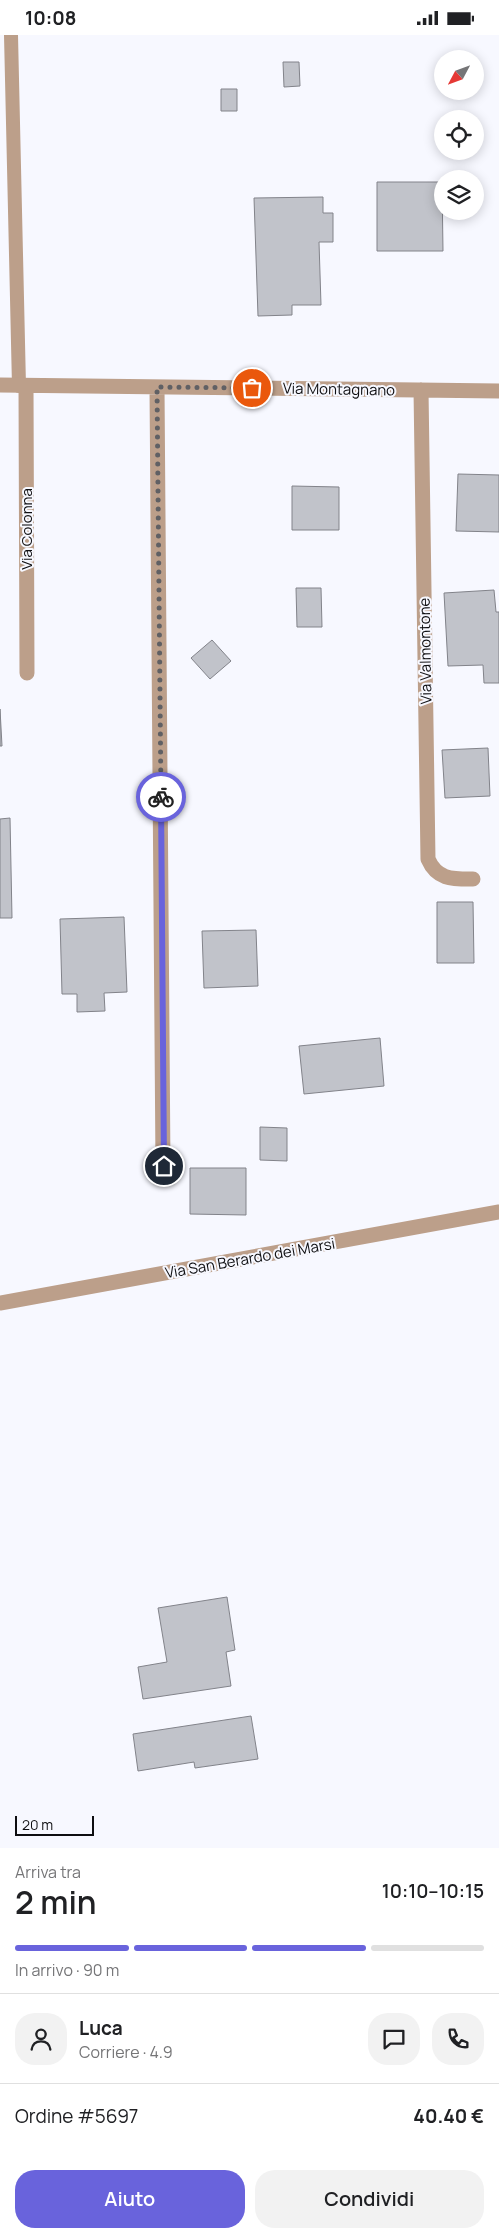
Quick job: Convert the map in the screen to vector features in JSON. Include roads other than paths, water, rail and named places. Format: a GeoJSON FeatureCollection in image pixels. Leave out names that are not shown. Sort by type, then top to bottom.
{"type":"FeatureCollection","features":[{"type":"Feature","properties":{"kind":"street","name":"Via Montagnano"},"geometry":{"type":"LineString","coordinates":[[0,385],[499,391]]}},
{"type":"Feature","properties":{"kind":"street","name":"Via Colonna"},"geometry":{"type":"LineString","coordinates":[[22,386],[27,673]]}},
{"type":"Feature","properties":{"kind":"street"},"geometry":{"type":"LineString","coordinates":[[157,387],[164,1166]]}},
{"type":"Feature","properties":{"kind":"street","name":"Via Valmontone"},"geometry":{"type":"LineString","coordinates":[[421,390],[428,859],[435,871],[445,877],[473,879]]}},
{"type":"Feature","properties":{"kind":"street","name":"Via San Berardo dei Marsi"},"geometry":{"type":"LineString","coordinates":[[0,1303],[499,1211]]}},
{"type":"Feature","properties":{"kind":"lane"},"geometry":{"type":"LineString","coordinates":[[11,35],[22,386]]}}]}
